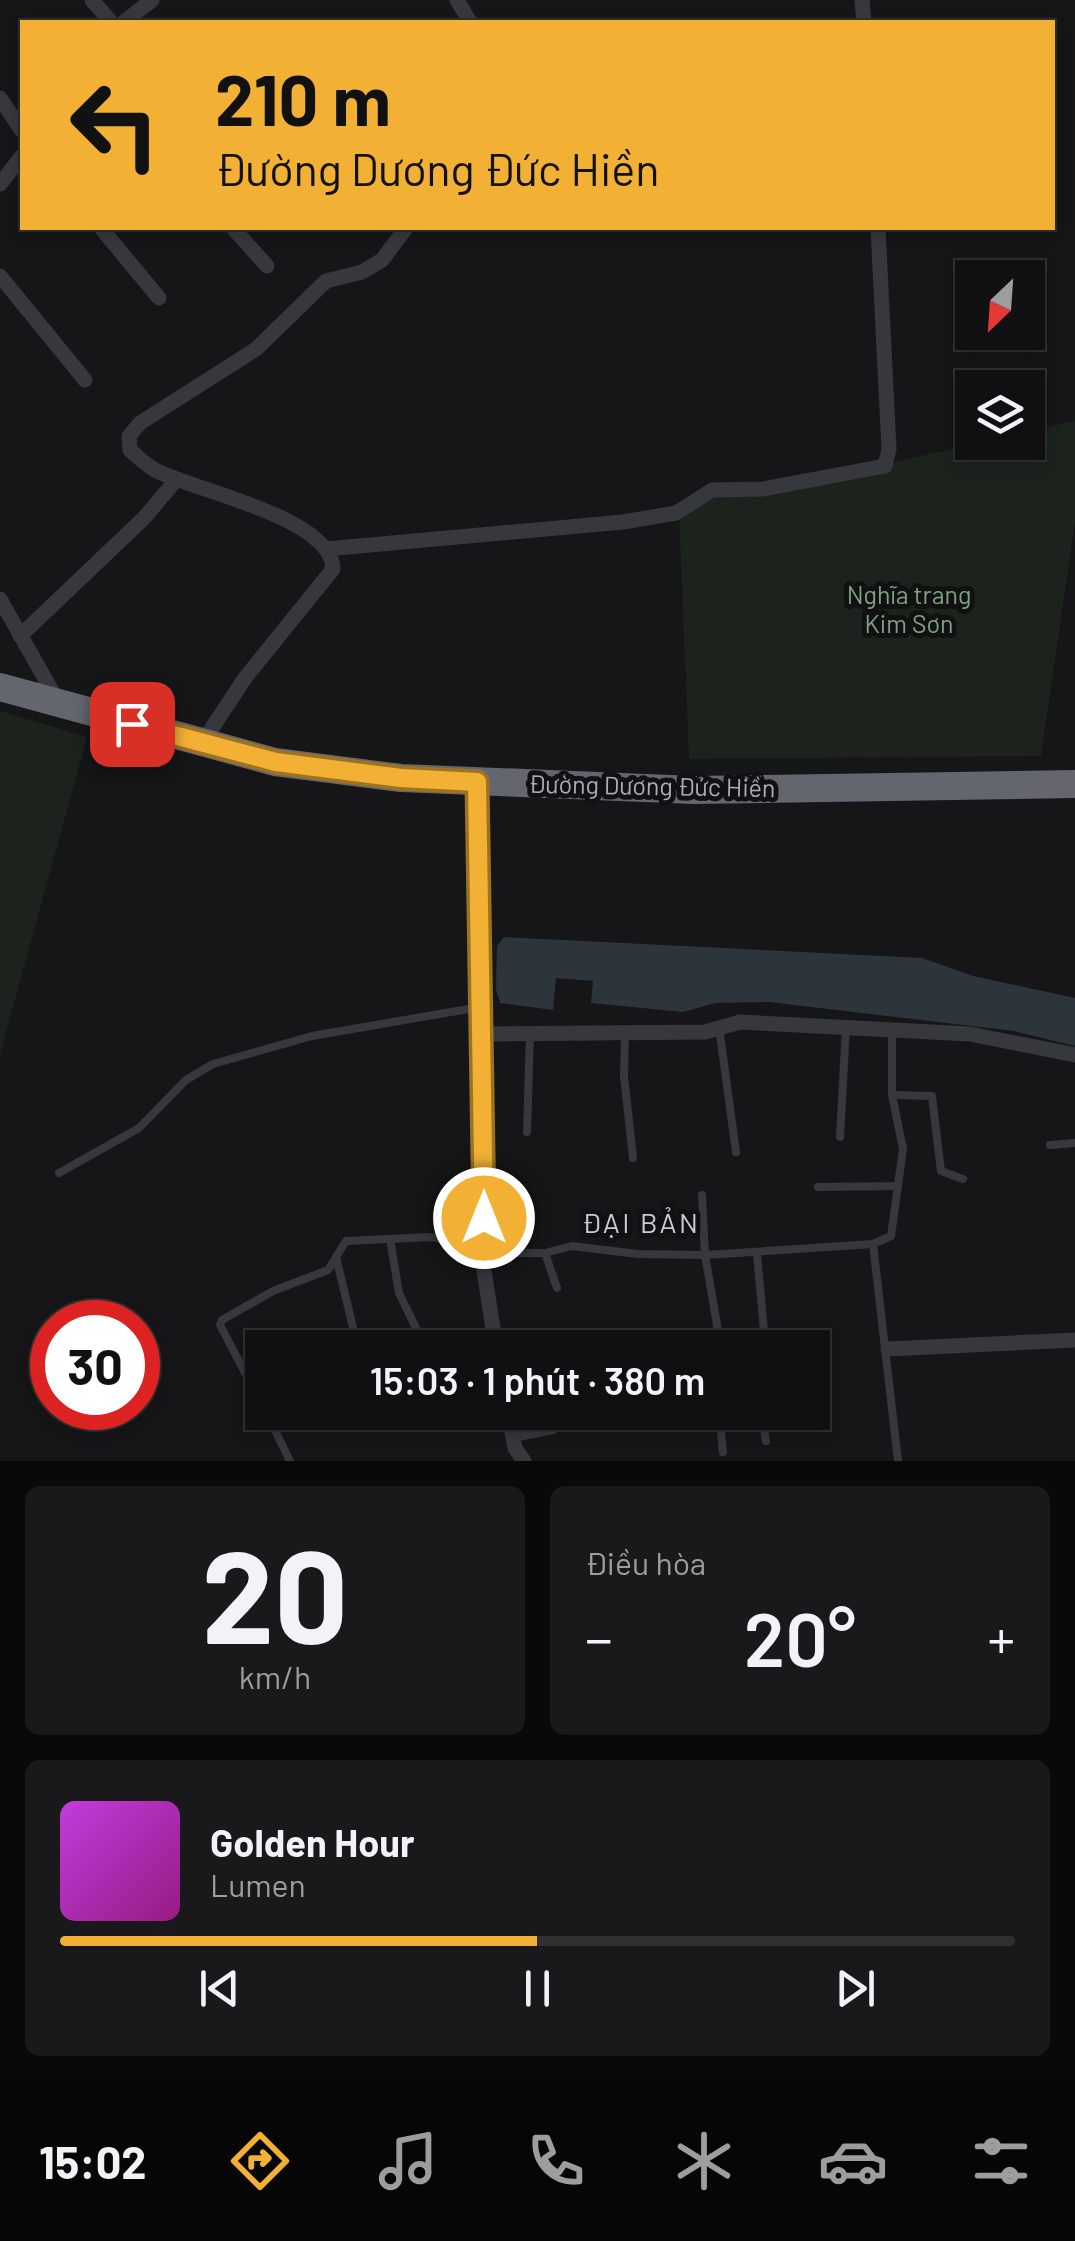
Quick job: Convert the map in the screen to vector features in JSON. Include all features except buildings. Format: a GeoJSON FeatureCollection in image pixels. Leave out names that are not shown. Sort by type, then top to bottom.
{"type":"FeatureCollection","features":[{"type":"Feature","properties":{"kind":"highway","name":"Đường Dương Đức Hiền"},"geometry":{"type":"LineString","coordinates":[[1,688],[276,762],[401,778],[694,790],[1075,784]]}},
{"type":"Feature","properties":{"kind":"street"},"geometry":{"type":"LineString","coordinates":[[92,0],[108,20]]}},
{"type":"Feature","properties":{"kind":"street"},"geometry":{"type":"LineString","coordinates":[[127,20],[152,0]]}},
{"type":"Feature","properties":{"kind":"street"},"geometry":{"type":"LineString","coordinates":[[0,98],[20,128]]}},
{"type":"Feature","properties":{"kind":"street"},"geometry":{"type":"LineString","coordinates":[[0,184],[20,162]]}},
{"type":"Feature","properties":{"kind":"street"},"geometry":{"type":"LineString","coordinates":[[103,230],[159,298]]}},
{"type":"Feature","properties":{"kind":"street"},"geometry":{"type":"LineString","coordinates":[[234,230],[266,266]]}},
{"type":"Feature","properties":{"kind":"street"},"geometry":{"type":"LineString","coordinates":[[202,743],[245,678],[332,569],[332,557],[289,520],[152,468],[130,450],[129,436],[140,423],[256,348],[326,281],[362,272],[382,260],[404,230]]}},
{"type":"Feature","properties":{"kind":"street"},"geometry":{"type":"LineString","coordinates":[[326,549],[676,514],[712,490],[763,489],[885,466],[889,449],[878,230]]}},
{"type":"Feature","properties":{"kind":"street"},"geometry":{"type":"LineString","coordinates":[[0,276],[85,380]]}},
{"type":"Feature","properties":{"kind":"street"},"geometry":{"type":"LineString","coordinates":[[20,636],[178,479]]}},
{"type":"Feature","properties":{"kind":"street"},"geometry":{"type":"LineString","coordinates":[[0,599],[61,706]]}},
{"type":"Feature","properties":{"kind":"street"},"geometry":{"type":"LineString","coordinates":[[477,782],[480,1007],[484,1034],[484,1251],[494,1330]]}},
{"type":"Feature","properties":{"kind":"street"},"geometry":{"type":"LineString","coordinates":[[484,1034],[704,1032],[740,1022],[970,1034],[1075,1055]]}},
{"type":"Feature","properties":{"kind":"street"},"geometry":{"type":"LineString","coordinates":[[888,1349],[1075,1340]]}},
{"type":"Feature","properties":{"kind":"street"},"geometry":{"type":"LineString","coordinates":[[511,1430],[524,1461]]}},
{"type":"Feature","properties":{"kind":"lane"},"geometry":{"type":"LineString","coordinates":[[59,1173],[140,1128],[186,1080],[213,1064],[312,1036],[480,1007]]}},
{"type":"Feature","properties":{"kind":"lane"},"geometry":{"type":"LineString","coordinates":[[840,1137],[846,1027]]}},
{"type":"Feature","properties":{"kind":"lane"},"geometry":{"type":"LineString","coordinates":[[720,1028],[736,1152]]}},
{"type":"Feature","properties":{"kind":"lane"},"geometry":{"type":"LineString","coordinates":[[625,1030],[624,1076],[634,1158]]}},
{"type":"Feature","properties":{"kind":"lane"},"geometry":{"type":"LineString","coordinates":[[527,1132],[530,1032]]}},
{"type":"Feature","properties":{"kind":"lane"},"geometry":{"type":"LineString","coordinates":[[245,1364],[221,1328],[222,1320],[273,1291],[320,1276],[346,1242],[429,1238],[471,1243],[484,1251],[545,1254],[572,1246],[705,1255],[874,1244],[891,1236],[903,1149],[892,1095],[892,1032]]}},
{"type":"Feature","properties":{"kind":"lane"},"geometry":{"type":"LineString","coordinates":[[892,1095],[932,1096],[941,1172],[963,1179]]}},
{"type":"Feature","properties":{"kind":"lane"},"geometry":{"type":"LineString","coordinates":[[1050,1146],[1075,1142]]}},
{"type":"Feature","properties":{"kind":"lane"},"geometry":{"type":"LineString","coordinates":[[818,1187],[898,1186]]}},
{"type":"Feature","properties":{"kind":"lane"},"geometry":{"type":"LineString","coordinates":[[702,1195],[705,1255],[718,1330]]}},
{"type":"Feature","properties":{"kind":"lane"},"geometry":{"type":"LineString","coordinates":[[390,1239],[399,1294],[417,1330]]}},
{"type":"Feature","properties":{"kind":"lane"},"geometry":{"type":"LineString","coordinates":[[874,1244],[898,1461]]}},
{"type":"Feature","properties":{"kind":"lane"},"geometry":{"type":"LineString","coordinates":[[545,1254],[557,1288]]}},
{"type":"Feature","properties":{"kind":"lane"},"geometry":{"type":"LineString","coordinates":[[758,1254],[765,1330]]}},
{"type":"Feature","properties":{"kind":"lane"},"geometry":{"type":"LineString","coordinates":[[336,1257],[354,1330]]}},
{"type":"Feature","properties":{"kind":"lane"},"geometry":{"type":"LineString","coordinates":[[275,1430],[290,1461]]}},
{"type":"Feature","properties":{"kind":"lane"},"geometry":{"type":"LineString","coordinates":[[513,1438],[554,1430]]}},
{"type":"Feature","properties":{"kind":"lane"},"geometry":{"type":"LineString","coordinates":[[720,1430],[723,1452]]}},
{"type":"Feature","properties":{"kind":"lane"},"geometry":{"type":"LineString","coordinates":[[764,1430],[766,1441]]}},
{"type":"Feature","properties":{"kind":"green space","name":"Nghĩa trang Kim Sơn"},"geometry":{"type":"Polygon","coordinates":[[[1075,421],[1075,522],[1041,756],[689,759],[679,514],[691,499],[768,490],[955,448],[955,460],[1045,460],[1045,427],[1075,421]]]}},
{"type":"Feature","properties":{"kind":"green space"},"geometry":{"type":"Polygon","coordinates":[[[0,711],[87,737],[0,1054],[0,711]]]}},
{"type":"Feature","properties":{"kind":"shaded area"},"geometry":{"type":"Polygon","coordinates":[[[504,937],[922,958],[973,976],[1075,998],[1075,1046],[1014,1031],[769,1002],[715,1003],[683,1012],[591,1003],[593,981],[556,978],[553,1010],[500,1003],[496,989],[497,946],[504,937]]]}},
{"type":"Feature","properties":{"kind":"district","name":"ĐẠI BẢN"},"geometry":{"type":"Point","coordinates":[641,1223]}},
{"type":"Feature","properties":{"kind":"route"},"geometry":{"type":"LineString","coordinates":[[132,724],[276,762],[401,778],[477,782],[484,1218]]}}]}
